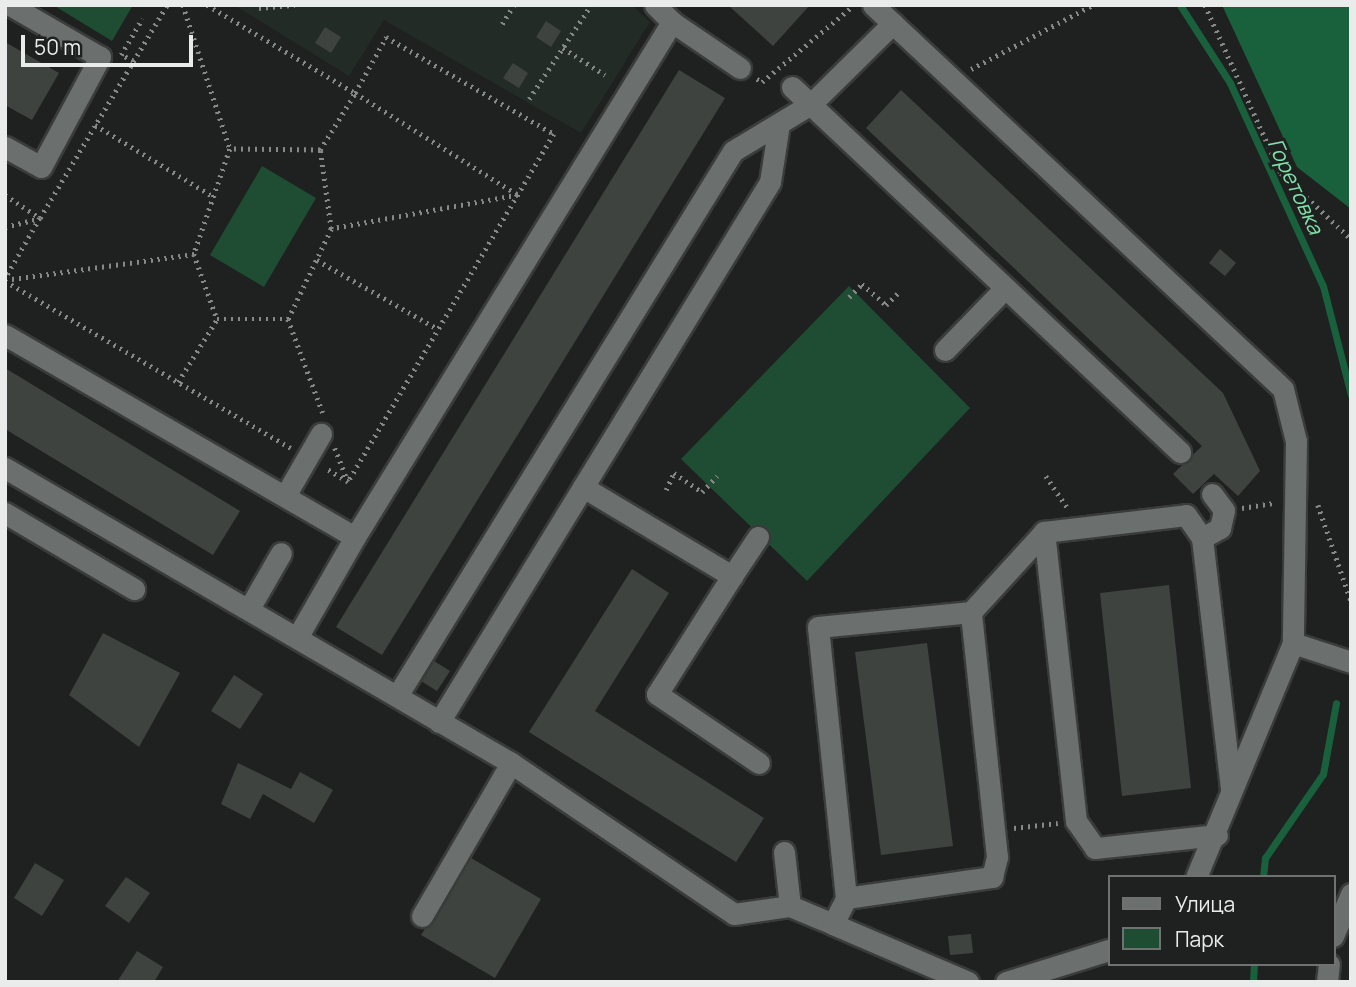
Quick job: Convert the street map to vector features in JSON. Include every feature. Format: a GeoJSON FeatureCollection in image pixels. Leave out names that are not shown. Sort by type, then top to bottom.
{"type":"FeatureCollection","features":[{"type":"Feature","properties":{"kind":"lane"},"geometry":{"type":"LineString","coordinates":[[5,147],[41,167],[100,57],[10,5]]}},
{"type":"Feature","properties":{"kind":"lane"},"geometry":{"type":"LineString","coordinates":[[655,5],[672,22],[740,68]]}},
{"type":"Feature","properties":{"kind":"lane"},"geometry":{"type":"LineString","coordinates":[[873,5],[1283,389],[1296,441],[1304,495],[1293,643],[1217,835],[1197,875]]}},
{"type":"Feature","properties":{"kind":"lane"},"geometry":{"type":"LineString","coordinates":[[298,636],[355,537],[672,22]]}},
{"type":"Feature","properties":{"kind":"lane"},"geometry":{"type":"LineString","coordinates":[[397,696],[733,151],[811,104],[893,23]]}},
{"type":"Feature","properties":{"kind":"lane"},"geometry":{"type":"LineString","coordinates":[[792,87],[1180,452]]}},
{"type":"Feature","properties":{"kind":"lane"},"geometry":{"type":"LineString","coordinates":[[439,722],[770,182],[779,124]]}},
{"type":"Feature","properties":{"kind":"lane"},"geometry":{"type":"LineString","coordinates":[[945,350],[1005,288]]}},
{"type":"Feature","properties":{"kind":"lane"},"geometry":{"type":"LineString","coordinates":[[5,335],[355,537]]}},
{"type":"Feature","properties":{"kind":"lane"},"geometry":{"type":"LineString","coordinates":[[285,496],[327,432]]}},
{"type":"Feature","properties":{"kind":"lane"},"geometry":{"type":"LineString","coordinates":[[5,468],[250,607],[439,722],[512,763],[734,914],[790,906],[968,982]]}},
{"type":"Feature","properties":{"kind":"lane"},"geometry":{"type":"LineString","coordinates":[[583,487],[732,576]]}},
{"type":"Feature","properties":{"kind":"lane"},"geometry":{"type":"LineString","coordinates":[[1202,538],[1220,528],[1218,502]]}},
{"type":"Feature","properties":{"kind":"lane"},"geometry":{"type":"LineString","coordinates":[[5,513],[134,589]]}},
{"type":"Feature","properties":{"kind":"lane"},"geometry":{"type":"LineString","coordinates":[[832,924],[846,898],[818,627],[971,612],[1044,532],[1186,515],[1202,538],[1232,792]]}},
{"type":"Feature","properties":{"kind":"lane"},"geometry":{"type":"LineString","coordinates":[[1044,532],[1076,821],[1095,848],[1217,835]]}},
{"type":"Feature","properties":{"kind":"lane"},"geometry":{"type":"LineString","coordinates":[[758,537],[657,694],[759,763]]}},
{"type":"Feature","properties":{"kind":"lane"},"geometry":{"type":"LineString","coordinates":[[250,607],[281,553]]}},
{"type":"Feature","properties":{"kind":"lane"},"geometry":{"type":"LineString","coordinates":[[846,898],[992,877],[994,830],[971,612]]}},
{"type":"Feature","properties":{"kind":"lane"},"geometry":{"type":"LineString","coordinates":[[1293,643],[1351,662]]}},
{"type":"Feature","properties":{"kind":"lane"},"geometry":{"type":"LineString","coordinates":[[422,916],[512,763]]}},
{"type":"Feature","properties":{"kind":"lane"},"geometry":{"type":"LineString","coordinates":[[783,852],[790,906]]}},
{"type":"Feature","properties":{"kind":"lane"},"geometry":{"type":"LineString","coordinates":[[1335,931],[1351,894]]}},
{"type":"Feature","properties":{"kind":"lane"},"geometry":{"type":"LineString","coordinates":[[1006,982],[1108,950]]}},
{"type":"Feature","properties":{"kind":"path"},"geometry":{"type":"LineString","coordinates":[[5,280],[167,5]]}},
{"type":"Feature","properties":{"kind":"path"},"geometry":{"type":"LineString","coordinates":[[183,5],[230,149],[194,254],[217,319]]}},
{"type":"Feature","properties":{"kind":"path"},"geometry":{"type":"LineString","coordinates":[[207,5],[518,194]]}},
{"type":"Feature","properties":{"kind":"path"},"geometry":{"type":"LineString","coordinates":[[259,8],[295,5]]}},
{"type":"Feature","properties":{"kind":"path"},"geometry":{"type":"LineString","coordinates":[[502,24],[514,5]]}},
{"type":"Feature","properties":{"kind":"path"},"geometry":{"type":"LineString","coordinates":[[529,99],[591,5]]}},
{"type":"Feature","properties":{"kind":"path"},"geometry":{"type":"LineString","coordinates":[[740,68],[762,82],[853,5]]}},
{"type":"Feature","properties":{"kind":"path"},"geometry":{"type":"LineString","coordinates":[[952,79],[1093,5]]}},
{"type":"Feature","properties":{"kind":"path"},"geometry":{"type":"LineString","coordinates":[[1205,5],[1281,173],[1351,239]]}},
{"type":"Feature","properties":{"kind":"path"},"geometry":{"type":"LineString","coordinates":[[133,61],[121,55],[142,19]]}},
{"type":"Feature","properties":{"kind":"path"},"geometry":{"type":"LineString","coordinates":[[386,37],[554,134],[348,482],[327,432],[288,319],[331,229],[320,150],[386,37]]}},
{"type":"Feature","properties":{"kind":"path"},"geometry":{"type":"LineString","coordinates":[[563,48],[605,75]]}},
{"type":"Feature","properties":{"kind":"path"},"geometry":{"type":"LineString","coordinates":[[95,125],[214,197]]}},
{"type":"Feature","properties":{"kind":"path"},"geometry":{"type":"LineString","coordinates":[[230,149],[320,150]]}},
{"type":"Feature","properties":{"kind":"path"},"geometry":{"type":"LineString","coordinates":[[331,229],[518,194]]}},
{"type":"Feature","properties":{"kind":"path"},"geometry":{"type":"LineString","coordinates":[[5,195],[40,218]]}},
{"type":"Feature","properties":{"kind":"path"},"geometry":{"type":"LineString","coordinates":[[5,227],[40,218]]}},
{"type":"Feature","properties":{"kind":"path"},"geometry":{"type":"LineString","coordinates":[[5,280],[194,254]]}},
{"type":"Feature","properties":{"kind":"path"},"geometry":{"type":"LineString","coordinates":[[317,260],[438,329]]}},
{"type":"Feature","properties":{"kind":"path"},"geometry":{"type":"LineString","coordinates":[[5,280],[303,455]]}},
{"type":"Feature","properties":{"kind":"path"},"geometry":{"type":"LineString","coordinates":[[849,297],[862,284],[886,305],[900,291]]}},
{"type":"Feature","properties":{"kind":"path"},"geometry":{"type":"LineString","coordinates":[[217,319],[288,319]]}},
{"type":"Feature","properties":{"kind":"path"},"geometry":{"type":"LineString","coordinates":[[178,382],[217,319]]}},
{"type":"Feature","properties":{"kind":"path"},"geometry":{"type":"LineString","coordinates":[[314,462],[348,482]]}},
{"type":"Feature","properties":{"kind":"path"},"geometry":{"type":"LineString","coordinates":[[666,490],[674,473],[702,492],[717,476]]}},
{"type":"Feature","properties":{"kind":"path"},"geometry":{"type":"LineString","coordinates":[[1046,476],[1082,528]]}},
{"type":"Feature","properties":{"kind":"path"},"geometry":{"type":"LineString","coordinates":[[1218,502],[1304,495],[1351,601]]}},
{"type":"Feature","properties":{"kind":"path"},"geometry":{"type":"LineString","coordinates":[[994,830],[1076,821]]}},
{"type":"Feature","properties":{"kind":"shaded area"},"geometry":{"type":"Polygon","coordinates":[[[234,5],[632,5],[650,22],[581,133],[384,20],[349,76],[234,5]]]}},
{"type":"Feature","properties":{"kind":"shaded area"},"geometry":{"type":"Polygon","coordinates":[[[1222,5],[1351,5],[1351,209],[1297,167],[1222,5]]]}},
{"type":"Feature","properties":{"kind":"green space"},"geometry":{"type":"Polygon","coordinates":[[[53,5],[133,5],[112,41],[53,5]]]}},
{"type":"Feature","properties":{"kind":"green space"},"geometry":{"type":"Polygon","coordinates":[[[262,166],[316,198],[264,287],[210,255],[262,166]]]}},
{"type":"Feature","properties":{"kind":"green space"},"geometry":{"type":"Polygon","coordinates":[[[849,286],[970,408],[807,581],[681,459],[849,286]]]}},
{"type":"Feature","properties":{"kind":"building"},"geometry":{"type":"Polygon","coordinates":[[[728,5],[810,5],[773,46],[728,5]]]}},
{"type":"Feature","properties":{"kind":"building"},"geometry":{"type":"Polygon","coordinates":[[[546,21],[561,31],[551,47],[536,37],[546,21]]]}},
{"type":"Feature","properties":{"kind":"building"},"geometry":{"type":"Polygon","coordinates":[[[325,27],[341,37],[331,53],[315,43],[325,27]]]}},
{"type":"Feature","properties":{"kind":"building"},"geometry":{"type":"Polygon","coordinates":[[[5,42],[59,73],[32,120],[5,105],[5,42]]]}},
{"type":"Feature","properties":{"kind":"building"},"geometry":{"type":"Polygon","coordinates":[[[513,63],[528,73],[519,88],[503,78],[513,63]]]}},
{"type":"Feature","properties":{"kind":"building"},"geometry":{"type":"Polygon","coordinates":[[[679,70],[725,98],[382,655],[336,627],[679,70]]]}},
{"type":"Feature","properties":{"kind":"building"},"geometry":{"type":"Polygon","coordinates":[[[901,90],[1223,393],[1260,471],[1238,496],[1214,474],[1193,494],[1173,474],[1202,446],[866,128],[901,90]]]}},
{"type":"Feature","properties":{"kind":"building"},"geometry":{"type":"Polygon","coordinates":[[[1220,249],[1236,263],[1225,276],[1209,263],[1220,249]]]}},
{"type":"Feature","properties":{"kind":"building"},"geometry":{"type":"Polygon","coordinates":[[[5,368],[240,511],[213,555],[5,429],[5,368]]]}},
{"type":"Feature","properties":{"kind":"building"},"geometry":{"type":"Polygon","coordinates":[[[632,569],[669,593],[595,711],[764,818],[736,862],[529,732],[632,569]]]}},
{"type":"Feature","properties":{"kind":"building"},"geometry":{"type":"Polygon","coordinates":[[[1169,585],[1191,788],[1122,796],[1100,593],[1169,585]]]}},
{"type":"Feature","properties":{"kind":"building"},"geometry":{"type":"Polygon","coordinates":[[[103,633],[180,673],[139,747],[69,695],[103,633]]]}},
{"type":"Feature","properties":{"kind":"building"},"geometry":{"type":"Polygon","coordinates":[[[927,643],[953,846],[881,855],[855,652],[927,643]]]}},
{"type":"Feature","properties":{"kind":"building"},"geometry":{"type":"Polygon","coordinates":[[[434,661],[450,671],[437,691],[421,681],[434,661]]]}},
{"type":"Feature","properties":{"kind":"building"},"geometry":{"type":"Polygon","coordinates":[[[234,675],[263,694],[240,729],[211,711],[234,675]]]}},
{"type":"Feature","properties":{"kind":"building"},"geometry":{"type":"Polygon","coordinates":[[[238,763],[291,789],[300,772],[333,790],[314,823],[263,794],[250,819],[221,804],[238,763]]]}},
{"type":"Feature","properties":{"kind":"building"},"geometry":{"type":"Polygon","coordinates":[[[471,858],[541,899],[495,978],[421,935],[471,858]]]}},
{"type":"Feature","properties":{"kind":"building"},"geometry":{"type":"Polygon","coordinates":[[[35,863],[64,880],[42,916],[14,898],[35,863]]]}},
{"type":"Feature","properties":{"kind":"building"},"geometry":{"type":"Polygon","coordinates":[[[126,877],[150,893],[129,923],[105,906],[126,877]]]}},
{"type":"Feature","properties":{"kind":"building"},"geometry":{"type":"Polygon","coordinates":[[[971,934],[973,953],[950,955],[948,936],[971,934]]]}},
{"type":"Feature","properties":{"kind":"building"},"geometry":{"type":"Polygon","coordinates":[[[137,951],[163,967],[154,982],[117,982],[137,951]]]}},
{"type":"Feature","properties":{"kind":"waterway","name":"Горетовка"},"geometry":{"type":"LineString","coordinates":[[1180,5],[1230,83],[1323,286],[1351,395]]}},
{"type":"Feature","properties":{"kind":"waterway","name":"Горетовка"},"geometry":{"type":"LineString","coordinates":[[1263,875],[1265,858],[1323,774],[1336,703]]}},
{"type":"Feature","properties":{"kind":"waterway","name":"Горетовка"},"geometry":{"type":"LineString","coordinates":[[1253,982],[1254,966]]}}]}
